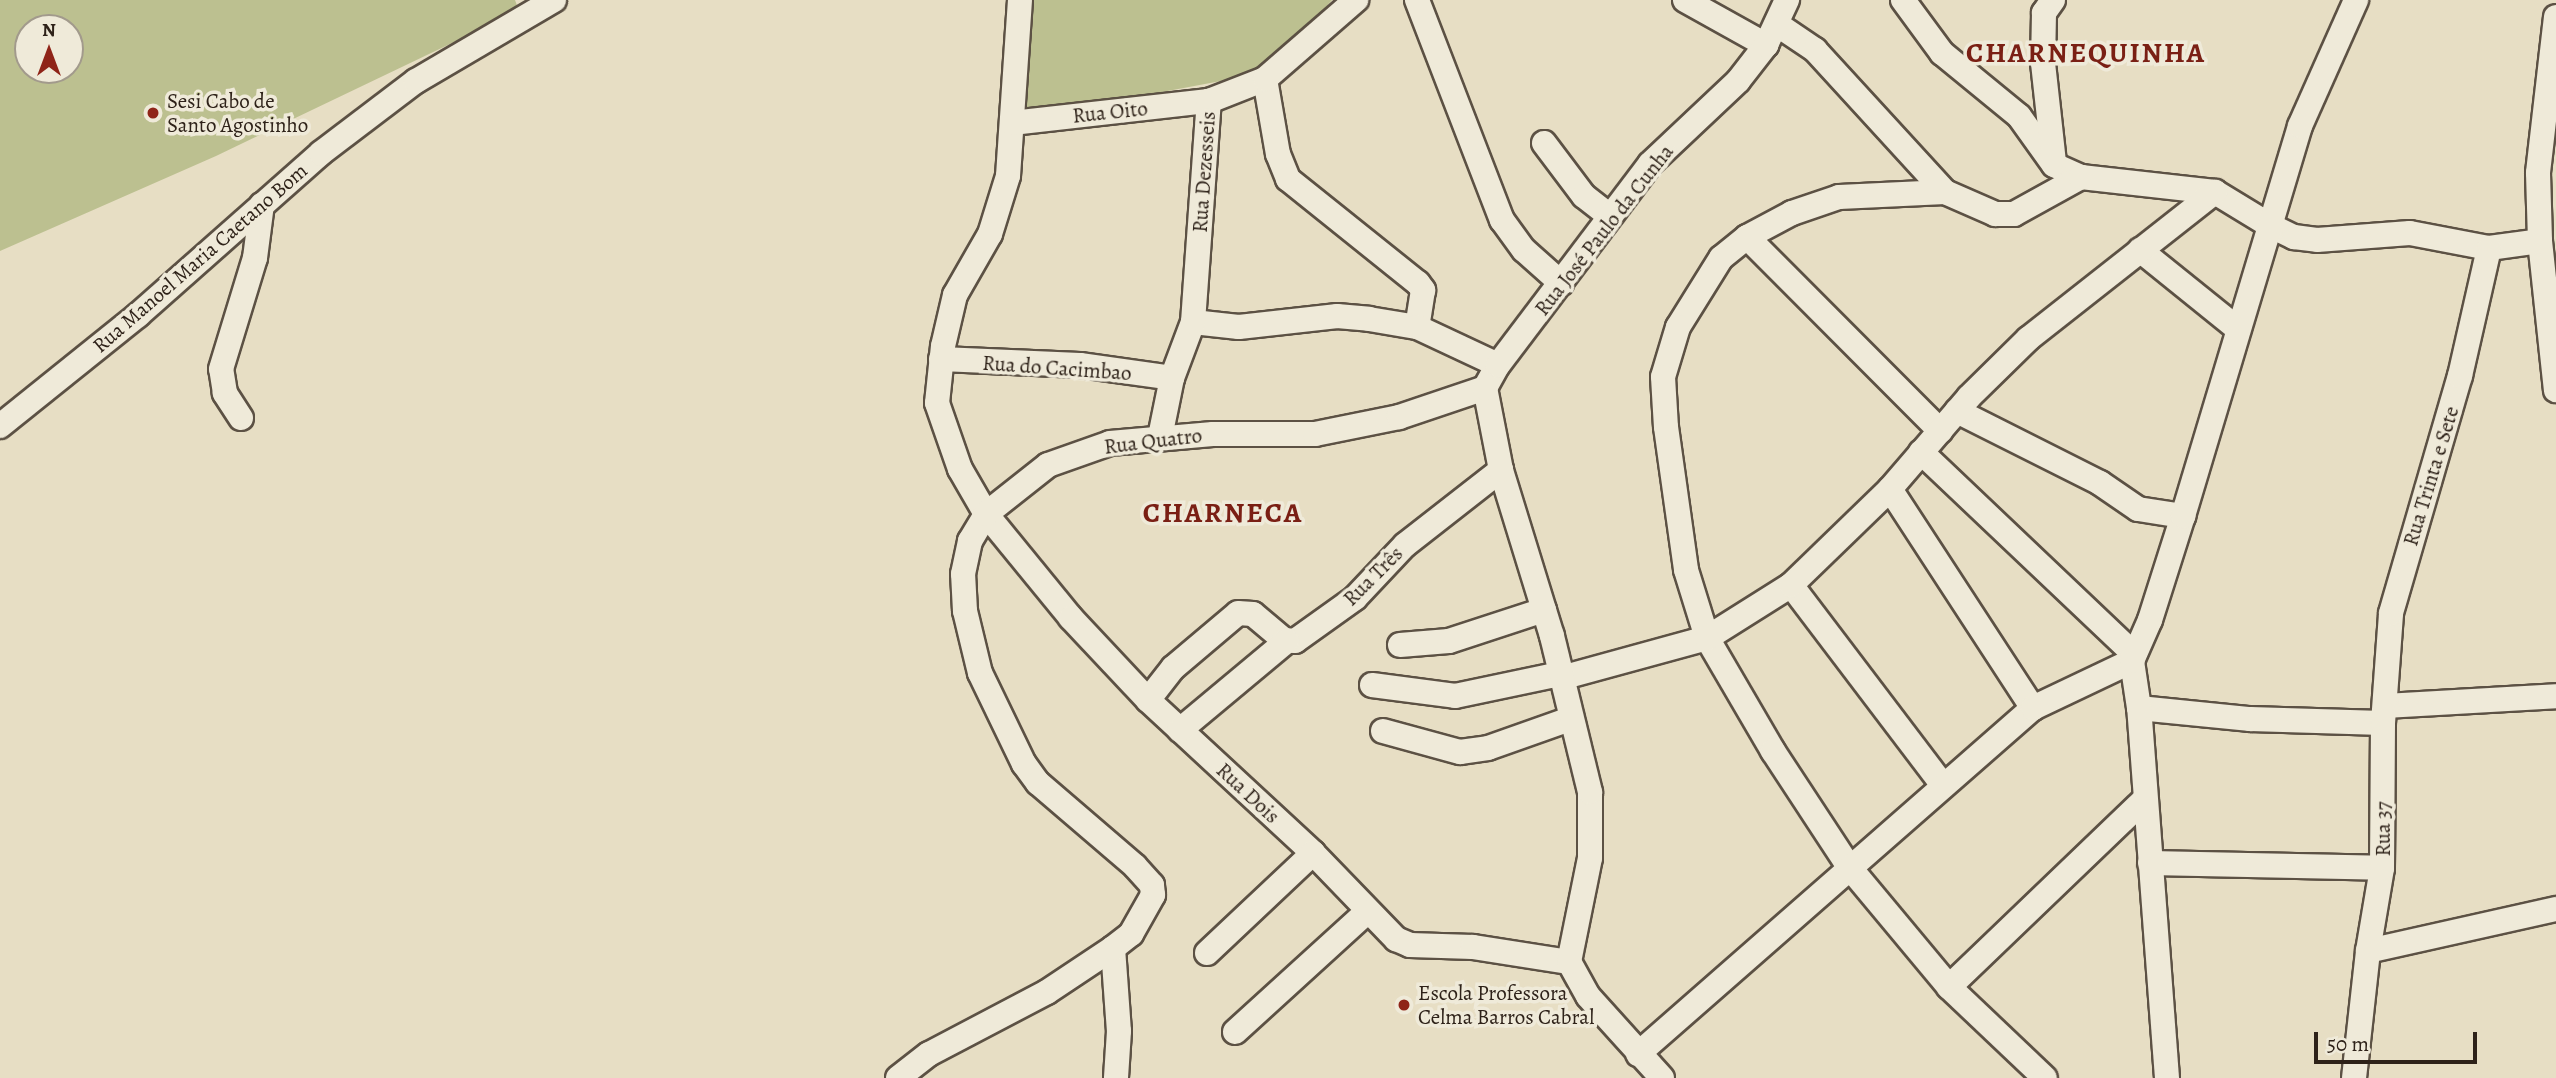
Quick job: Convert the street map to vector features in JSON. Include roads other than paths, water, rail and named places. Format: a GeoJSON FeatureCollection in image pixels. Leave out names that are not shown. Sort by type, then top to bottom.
{"type":"FeatureCollection","features":[{"type":"Feature","properties":{"kind":"street","name":"Rua Manoel Maria Caetano Bom"},"geometry":{"type":"LineString","coordinates":[[0,426],[138,314],[262,204],[402,93],[523,8],[554,0]]}},
{"type":"Feature","properties":{"kind":"street","name":"Rua Dois"},"geometry":{"type":"LineString","coordinates":[[1020,0],[1009,176],[990,234],[955,295],[941,359],[937,391],[940,418],[960,469],[986,514],[1071,618],[1148,700],[1313,853],[1367,912],[1403,943],[1473,947],[1569,962]]}},
{"type":"Feature","properties":{"kind":"street","name":"Rua Dezesseis"},"geometry":{"type":"LineString","coordinates":[[1160,437],[1172,378],[1193,322],[1209,102],[1265,79],[1356,0]]}},
{"type":"Feature","properties":{"kind":"street"},"geometry":{"type":"LineString","coordinates":[[1418,0],[1472,153],[1502,220],[1524,250],[1560,283]]}},
{"type":"Feature","properties":{"kind":"street"},"geometry":{"type":"LineString","coordinates":[[1685,0],[1815,50],[1945,192]]}},
{"type":"Feature","properties":{"kind":"street","name":"Rua José Paulo da Cunha"},"geometry":{"type":"LineString","coordinates":[[1485,388],[1498,365],[1650,164],[1738,81],[1772,35],[1787,0]]}},
{"type":"Feature","properties":{"kind":"street"},"geometry":{"type":"LineString","coordinates":[[1903,0],[1942,53],[2019,116],[2054,165],[2081,177],[2215,192],[2294,237],[2316,240],[2410,233],[2488,248],[2540,241]]}},
{"type":"Feature","properties":{"kind":"street"},"geometry":{"type":"LineString","coordinates":[[2167,1078],[2144,800],[2140,708],[2133,658],[2183,516],[2300,126],[2356,0]]}},
{"type":"Feature","properties":{"kind":"street"},"geometry":{"type":"LineString","coordinates":[[2043,4],[2043,63],[2054,165]]}},
{"type":"Feature","properties":{"kind":"street"},"geometry":{"type":"LineString","coordinates":[[2556,17],[2539,173],[2540,241],[2556,390]]}},
{"type":"Feature","properties":{"kind":"street"},"geometry":{"type":"LineString","coordinates":[[1265,79],[1278,155],[1288,179],[1420,285],[1417,327]]}},
{"type":"Feature","properties":{"kind":"street","name":"Rua Oito"},"geometry":{"type":"LineString","coordinates":[[1012,123],[1209,102]]}},
{"type":"Feature","properties":{"kind":"street"},"geometry":{"type":"LineString","coordinates":[[1544,143],[1584,196],[1610,216]]}},
{"type":"Feature","properties":{"kind":"street"},"geometry":{"type":"LineString","coordinates":[[2045,1078],[1949,987],[1850,868],[1707,638],[1686,570],[1663,377],[1678,327],[1721,258],[1746,237],[1792,213],[1839,197],[1945,192],[2004,215],[2081,177]]}},
{"type":"Feature","properties":{"kind":"street"},"geometry":{"type":"LineString","coordinates":[[1372,685],[1455,696],[1560,676],[1707,638],[1791,585],[1890,489],[1957,411],[2028,340],[2215,192]]}},
{"type":"Feature","properties":{"kind":"street"},"geometry":{"type":"LineString","coordinates":[[241,418],[225,393],[221,369],[255,258],[262,204]]}},
{"type":"Feature","properties":{"kind":"street"},"geometry":{"type":"LineString","coordinates":[[1746,237],[1940,431]]}},
{"type":"Feature","properties":{"kind":"street","name":"Rua Trinta e Sete"},"geometry":{"type":"LineString","coordinates":[[2384,715],[2391,613],[2460,376],[2488,248]]}},
{"type":"Feature","properties":{"kind":"street"},"geometry":{"type":"LineString","coordinates":[[2140,250],[2238,329]]}},
{"type":"Feature","properties":{"kind":"street"},"geometry":{"type":"LineString","coordinates":[[1193,322],[1239,327],[1338,316],[1417,327],[1498,365]]}},
{"type":"Feature","properties":{"kind":"street","name":"Rua do Cacimbao"},"geometry":{"type":"LineString","coordinates":[[941,359],[1080,365],[1172,378]]}},
{"type":"Feature","properties":{"kind":"street"},"geometry":{"type":"LineString","coordinates":[[1485,388],[1501,470],[1544,610],[1590,792],[1591,819],[1584,906],[1569,962],[1588,996],[1662,1078]]}},
{"type":"Feature","properties":{"kind":"street","name":"Rua Quatro"},"geometry":{"type":"LineString","coordinates":[[986,514],[1048,465],[1111,443],[1213,434],[1342,430],[1399,417],[1485,388]]}},
{"type":"Feature","properties":{"kind":"street"},"geometry":{"type":"LineString","coordinates":[[1957,411],[2100,483],[2138,509],[2183,516]]}},
{"type":"Feature","properties":{"kind":"street"},"geometry":{"type":"LineString","coordinates":[[1921,452],[2133,658]]}},
{"type":"Feature","properties":{"kind":"street","name":"Rua Três"},"geometry":{"type":"LineString","coordinates":[[1180,730],[1287,641],[1296,641],[1355,598],[1405,545],[1501,470]]}},
{"type":"Feature","properties":{"kind":"street"},"geometry":{"type":"LineString","coordinates":[[1890,489],[2033,708]]}},
{"type":"Feature","properties":{"kind":"street"},"geometry":{"type":"LineString","coordinates":[[898,1078],[929,1054],[1047,992],[1113,948],[1138,924],[1150,904],[1152,885],[1038,783],[1024,764],[980,673],[965,611],[963,574],[970,541],[986,514]]}},
{"type":"Feature","properties":{"kind":"street"},"geometry":{"type":"LineString","coordinates":[[1791,585],[1942,784]]}},
{"type":"Feature","properties":{"kind":"street"},"geometry":{"type":"LineString","coordinates":[[1400,645],[1449,641],[1544,610]]}},
{"type":"Feature","properties":{"kind":"street"},"geometry":{"type":"LineString","coordinates":[[1148,700],[1173,668],[1241,612],[1253,614],[1287,641]]}},
{"type":"Feature","properties":{"kind":"street"},"geometry":{"type":"LineString","coordinates":[[1638,1054],[1942,784],[2033,708],[2133,658]]}},
{"type":"Feature","properties":{"kind":"street"},"geometry":{"type":"LineString","coordinates":[[2140,708],[2250,719],[2384,715],[2556,696]]}},
{"type":"Feature","properties":{"kind":"street","name":"Rua 37"},"geometry":{"type":"LineString","coordinates":[[2368,951],[2382,868],[2384,715]]}},
{"type":"Feature","properties":{"kind":"street"},"geometry":{"type":"LineString","coordinates":[[1383,731],[1460,752],[1488,748],[1570,719]]}},
{"type":"Feature","properties":{"kind":"street"},"geometry":{"type":"LineString","coordinates":[[1949,987],[2144,800]]}},
{"type":"Feature","properties":{"kind":"street"},"geometry":{"type":"LineString","coordinates":[[1208,953],[1313,853]]}},
{"type":"Feature","properties":{"kind":"street"},"geometry":{"type":"LineString","coordinates":[[2150,863],[2382,868]]}},
{"type":"Feature","properties":{"kind":"street"},"geometry":{"type":"LineString","coordinates":[[2354,1078],[2368,951],[2556,909]]}},
{"type":"Feature","properties":{"kind":"street"},"geometry":{"type":"LineString","coordinates":[[1236,1032],[1367,912]]}},
{"type":"Feature","properties":{"kind":"street"},"geometry":{"type":"LineString","coordinates":[[1113,948],[1119,1031],[1116,1078]]}},
{"type":"Feature","properties":{"kind":"place","name":"Sesi Cabo de Santo Agostinho"},"geometry":{"type":"Point","coordinates":[153,113]}},
{"type":"Feature","properties":{"kind":"place","name":"Escola Professora Celma Barros Cabral"},"geometry":{"type":"Point","coordinates":[1404,1005]}},
{"type":"Feature","properties":{"kind":"district","name":"CHARNEQUINHA"},"geometry":{"type":"Point","coordinates":[2086,53]}},
{"type":"Feature","properties":{"kind":"district","name":"CHARNECA"},"geometry":{"type":"Point","coordinates":[1223,513]}}]}
